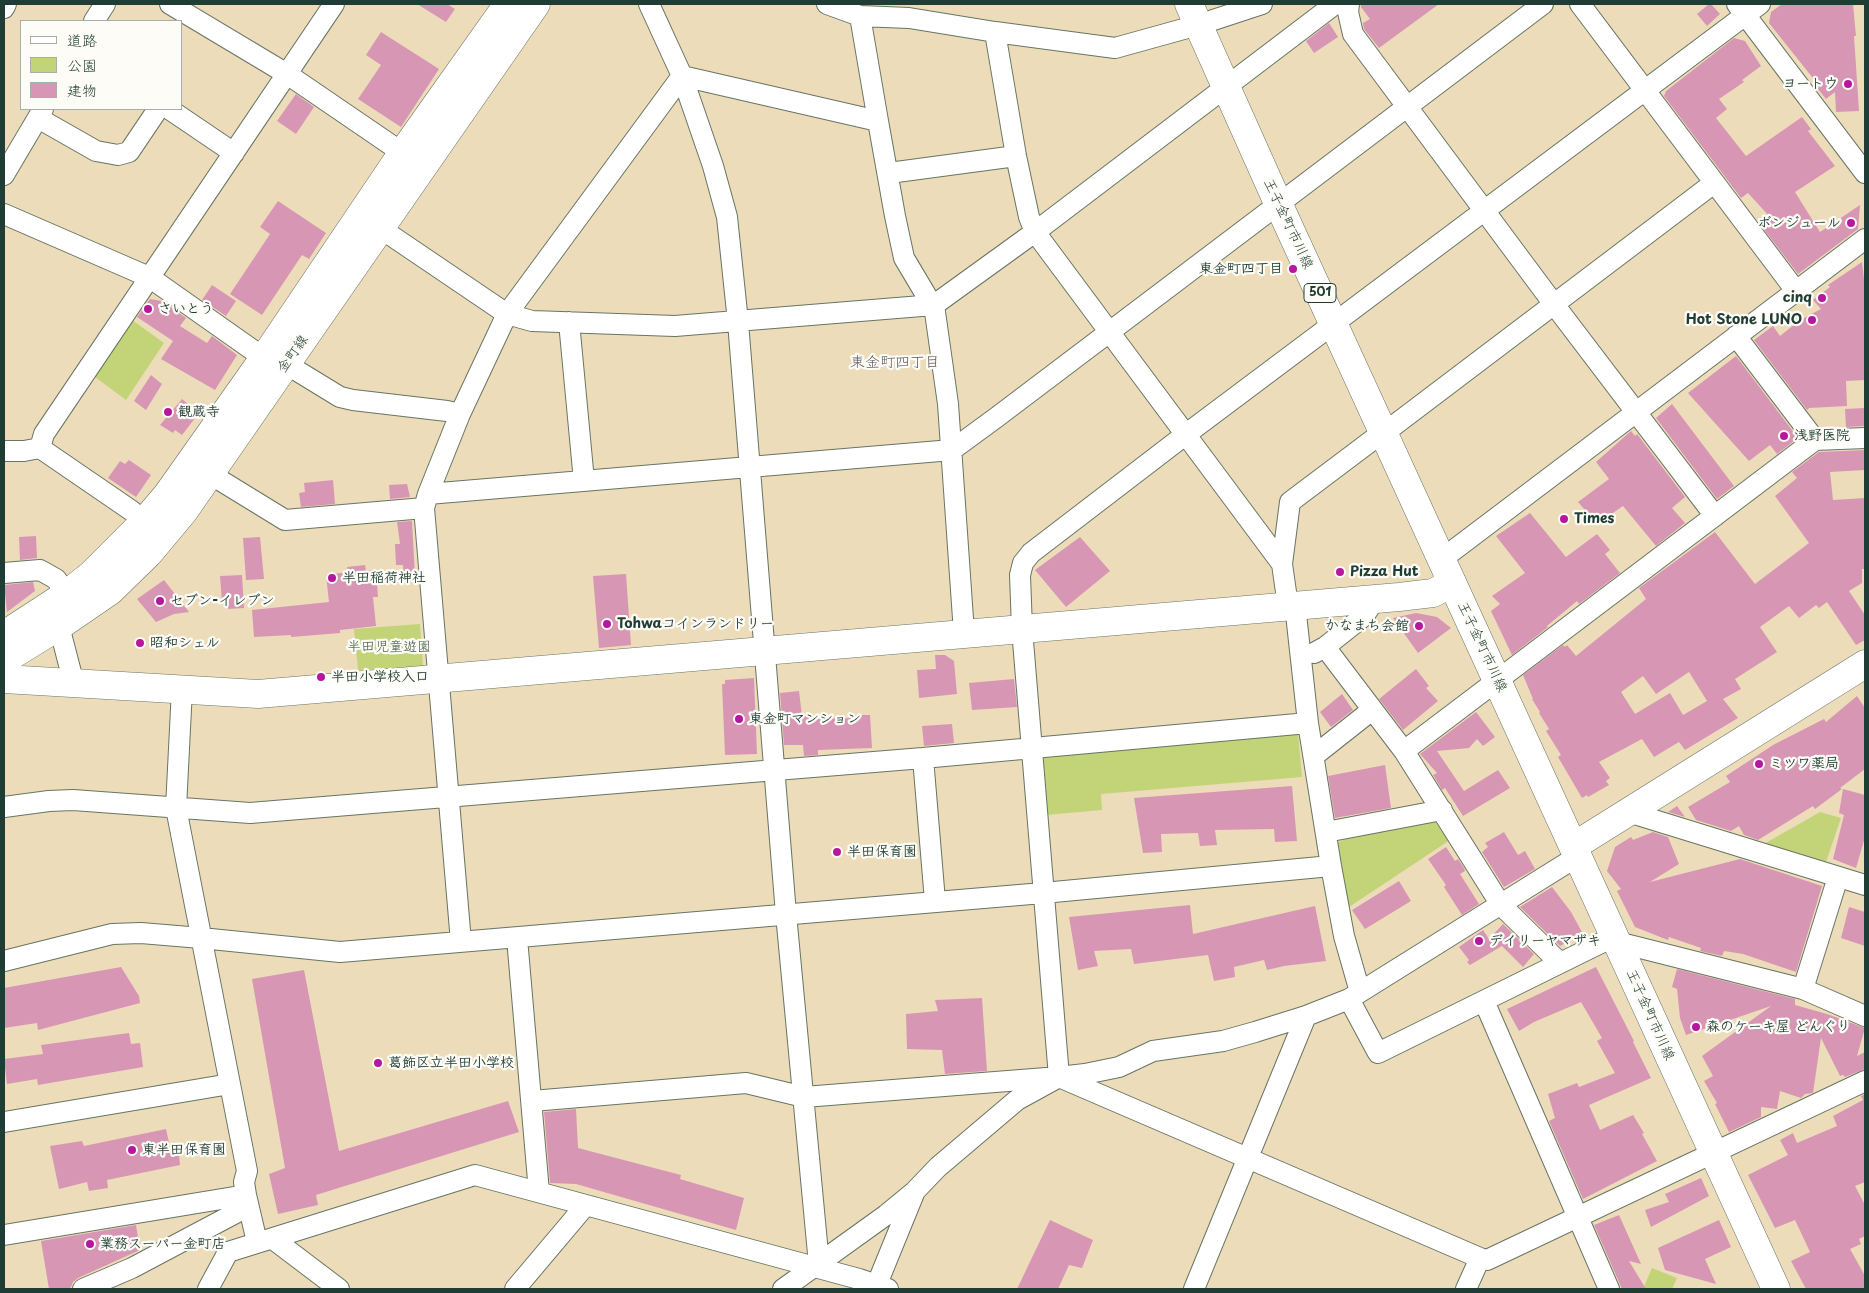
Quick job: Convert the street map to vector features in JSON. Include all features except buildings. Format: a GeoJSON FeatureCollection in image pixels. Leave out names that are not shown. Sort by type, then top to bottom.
{"type":"FeatureCollection","features":[{"type":"Feature","properties":{"kind":"main road","name":"金町線"},"geometry":{"type":"LineString","coordinates":[[4,660],[59,626],[110,591],[149,553],[184,511],[210,474],[275,361],[413,159],[508,4]]}},
{"type":"Feature","properties":{"kind":"main road","name":"金町線"},"geometry":{"type":"LineString","coordinates":[[4,635],[67,594],[92,574],[144,522],[380,228],[413,159],[536,4]]}},
{"type":"Feature","properties":{"kind":"main road","name":"王子金町市川線"},"geometry":{"type":"LineString","coordinates":[[1194,15],[1278,204],[1498,679],[1712,1153],[1776,1289]]}},
{"type":"Feature","properties":{"kind":"main road"},"geometry":{"type":"LineString","coordinates":[[4,679],[258,694],[1433,593],[1447,571]]}},
{"type":"Feature","properties":{"kind":"main road"},"geometry":{"type":"LineString","coordinates":[[1576,851],[1628,812],[1865,664]]}},
{"type":"Feature","properties":{"kind":"street"},"geometry":{"type":"LineString","coordinates":[[4,8],[6,4]]}},
{"type":"Feature","properties":{"kind":"street"},"geometry":{"type":"LineString","coordinates":[[95,20],[104,4]]}},
{"type":"Feature","properties":{"kind":"street"},"geometry":{"type":"LineString","coordinates":[[170,4],[287,74],[413,159]]}},
{"type":"Feature","properties":{"kind":"street"},"geometry":{"type":"LineString","coordinates":[[40,448],[44,434],[334,4]]}},
{"type":"Feature","properties":{"kind":"street"},"geometry":{"type":"LineString","coordinates":[[649,4],[682,76],[713,166],[727,217],[738,322],[786,914],[804,1097],[817,1266]]}},
{"type":"Feature","properties":{"kind":"street"},"geometry":{"type":"LineString","coordinates":[[827,4],[860,16],[909,18],[1115,48],[1194,15],[1262,4]]}},
{"type":"Feature","properties":{"kind":"street"},"geometry":{"type":"LineString","coordinates":[[1349,4],[1348,12],[1353,34],[1485,209],[1553,303],[1715,516]]}},
{"type":"Feature","properties":{"kind":"street"},"geometry":{"type":"LineString","coordinates":[[210,474],[285,520],[584,481],[952,450],[1543,4]]}},
{"type":"Feature","properties":{"kind":"street"},"geometry":{"type":"LineString","coordinates":[[1580,4],[1796,291]]}},
{"type":"Feature","properties":{"kind":"street"},"geometry":{"type":"LineString","coordinates":[[380,228],[507,314],[532,321],[675,326],[933,305],[1035,232],[1225,87],[1325,6]]}},
{"type":"Feature","properties":{"kind":"street"},"geometry":{"type":"LineString","coordinates":[[1059,1077],[1022,629],[1020,575],[1023,563],[1031,553],[1644,90],[1747,7],[1865,173]]}},
{"type":"Feature","properties":{"kind":"street"},"geometry":{"type":"LineString","coordinates":[[860,16],[904,258],[933,305],[948,404],[964,633]]}},
{"type":"Feature","properties":{"kind":"street"},"geometry":{"type":"LineString","coordinates":[[995,32],[1028,217],[1035,232],[1282,564]]}},
{"type":"Feature","properties":{"kind":"street"},"geometry":{"type":"LineString","coordinates":[[682,76],[878,121]]}},
{"type":"Feature","properties":{"kind":"street"},"geometry":{"type":"LineString","coordinates":[[461,942],[426,501],[460,414],[507,314],[682,76]]}},
{"type":"Feature","properties":{"kind":"street"},"geometry":{"type":"LineString","coordinates":[[4,175],[40,113],[96,151],[118,154],[129,152],[157,110]]}},
{"type":"Feature","properties":{"kind":"street"},"geometry":{"type":"LineString","coordinates":[[170,110],[234,153]]}},
{"type":"Feature","properties":{"kind":"street"},"geometry":{"type":"LineString","coordinates":[[889,173],[1016,156]]}},
{"type":"Feature","properties":{"kind":"street"},"geometry":{"type":"LineString","coordinates":[[1714,183],[1290,502],[1282,564],[1301,658],[1308,723],[1354,995],[1378,1053],[1560,963],[1616,939],[1803,989],[1865,1016]]}},
{"type":"Feature","properties":{"kind":"street"},"geometry":{"type":"LineString","coordinates":[[4,214],[149,277],[275,361],[340,397],[460,414]]}},
{"type":"Feature","properties":{"kind":"street"},"geometry":{"type":"LineString","coordinates":[[1447,571],[1636,412],[1865,239]]}},
{"type":"Feature","properties":{"kind":"street"},"geometry":{"type":"LineString","coordinates":[[570,322],[584,481]]}},
{"type":"Feature","properties":{"kind":"street"},"geometry":{"type":"LineString","coordinates":[[1736,336],[1816,440]]}},
{"type":"Feature","properties":{"kind":"street"},"geometry":{"type":"LineString","coordinates":[[1404,751],[1816,440],[1865,438]]}},
{"type":"Feature","properties":{"kind":"street"},"geometry":{"type":"LineString","coordinates":[[4,451],[24,452],[40,448],[132,511],[144,522]]}},
{"type":"Feature","properties":{"kind":"street"},"geometry":{"type":"LineString","coordinates":[[4,573],[40,570],[56,579],[67,594]]}},
{"type":"Feature","properties":{"kind":"street"},"geometry":{"type":"LineString","coordinates":[[1301,658],[1325,647],[1364,616],[1375,599]]}},
{"type":"Feature","properties":{"kind":"street"},"geometry":{"type":"LineString","coordinates":[[59,626],[74,684]]}},
{"type":"Feature","properties":{"kind":"street"},"geometry":{"type":"LineString","coordinates":[[1325,647],[1404,751],[1500,905],[1560,963]]}},
{"type":"Feature","properties":{"kind":"street"},"geometry":{"type":"LineString","coordinates":[[182,690],[176,808],[247,1172],[244,1182],[247,1201],[265,1241],[339,1289]]}},
{"type":"Feature","properties":{"kind":"street"},"geometry":{"type":"LineString","coordinates":[[1314,756],[1372,710]]}},
{"type":"Feature","properties":{"kind":"street"},"geometry":{"type":"LineString","coordinates":[[4,807],[50,800],[73,800],[250,813],[923,758],[1308,723]]}},
{"type":"Feature","properties":{"kind":"street"},"geometry":{"type":"LineString","coordinates":[[923,758],[935,901]]}},
{"type":"Feature","properties":{"kind":"street"},"geometry":{"type":"LineString","coordinates":[[1326,832],[1442,810]]}},
{"type":"Feature","properties":{"kind":"street"},"geometry":{"type":"LineString","coordinates":[[1628,812],[1865,885]]}},
{"type":"Feature","properties":{"kind":"street"},"geometry":{"type":"LineString","coordinates":[[532,1101],[746,1083],[804,1097],[1059,1077],[1085,1074],[1119,1066],[1153,1051],[1223,1040],[1306,1016],[1354,995],[1500,905],[1576,851]]}},
{"type":"Feature","properties":{"kind":"street"},"geometry":{"type":"LineString","coordinates":[[4,961],[112,934],[141,933],[340,952],[1331,866]]}},
{"type":"Feature","properties":{"kind":"street"},"geometry":{"type":"LineString","coordinates":[[1803,989],[1838,877]]}},
{"type":"Feature","properties":{"kind":"street"},"geometry":{"type":"LineString","coordinates":[[517,938],[532,1101],[538,1192]]}},
{"type":"Feature","properties":{"kind":"street"},"geometry":{"type":"LineString","coordinates":[[1484,1001],[1609,1289]]}},
{"type":"Feature","properties":{"kind":"street"},"geometry":{"type":"LineString","coordinates":[[1194,1289],[1306,1016]]}},
{"type":"Feature","properties":{"kind":"street"},"geometry":{"type":"LineString","coordinates":[[1059,1077],[1486,1260],[1865,1081]]}},
{"type":"Feature","properties":{"kind":"street"},"geometry":{"type":"LineString","coordinates":[[783,1289],[886,1215],[915,1191],[938,1167],[1017,1100],[1059,1077]]}},
{"type":"Feature","properties":{"kind":"street"},"geometry":{"type":"LineString","coordinates":[[4,1122],[230,1084]]}},
{"type":"Feature","properties":{"kind":"street"},"geometry":{"type":"LineString","coordinates":[[208,1289],[228,1252],[475,1175],[817,1266],[880,1288],[915,1191]]}},
{"type":"Feature","properties":{"kind":"street"},"geometry":{"type":"LineString","coordinates":[[4,1235],[247,1201]]}},
{"type":"Feature","properties":{"kind":"street"},"geometry":{"type":"LineString","coordinates":[[83,1289],[132,1268],[247,1201]]}},
{"type":"Feature","properties":{"kind":"street"},"geometry":{"type":"LineString","coordinates":[[514,1289],[586,1206]]}},
{"type":"Feature","properties":{"kind":"street"},"geometry":{"type":"LineString","coordinates":[[1466,1289],[1480,1258]]}},
{"type":"Feature","properties":{"kind":"green space"},"geometry":{"type":"Polygon","coordinates":[[[132,320],[164,343],[126,400],[95,377],[132,320]]]}},
{"type":"Feature","properties":{"kind":"green space","name":"半田児童遊園"},"geometry":{"type":"Polygon","coordinates":[[[420,624],[423,666],[358,670],[354,629],[420,624]]]}},
{"type":"Feature","properties":{"kind":"green space"},"geometry":{"type":"Polygon","coordinates":[[[1298,734],[1302,777],[1101,794],[1102,810],[1045,815],[1040,756],[1298,734]]]}},
{"type":"Feature","properties":{"kind":"green space"},"geometry":{"type":"Polygon","coordinates":[[[1820,812],[1841,818],[1824,868],[1757,848],[1820,812]]]}},
{"type":"Feature","properties":{"kind":"green space"},"geometry":{"type":"Polygon","coordinates":[[[1435,822],[1450,840],[1349,907],[1337,843],[1361,832],[1435,822]]]}},
{"type":"Feature","properties":{"kind":"green space"},"geometry":{"type":"Polygon","coordinates":[[[1652,1268],[1677,1278],[1672,1289],[1643,1289],[1652,1268]]]}},
{"type":"Feature","properties":{"kind":"place","name":"ヨートウ"},"geometry":{"type":"Point","coordinates":[1848,84]}},
{"type":"Feature","properties":{"kind":"place","name":"ボンジュール"},"geometry":{"type":"Point","coordinates":[1851,223]}},
{"type":"Feature","properties":{"kind":"place","name":"東金町四丁目"},"geometry":{"type":"Point","coordinates":[1293,269]}},
{"type":"Feature","properties":{"kind":"place","name":"cinq"},"geometry":{"type":"Point","coordinates":[1822,298]}},
{"type":"Feature","properties":{"kind":"place","name":"さいとう"},"geometry":{"type":"Point","coordinates":[148,309]}},
{"type":"Feature","properties":{"kind":"place","name":"Hot Stone LUNO"},"geometry":{"type":"Point","coordinates":[1812,320]}},
{"type":"Feature","properties":{"kind":"place","name":"観蔵寺"},"geometry":{"type":"Point","coordinates":[168,412]}},
{"type":"Feature","properties":{"kind":"place","name":"浅野医院"},"geometry":{"type":"Point","coordinates":[1784,436]}},
{"type":"Feature","properties":{"kind":"place","name":"Times"},"geometry":{"type":"Point","coordinates":[1564,519]}},
{"type":"Feature","properties":{"kind":"place","name":"Pizza Hut"},"geometry":{"type":"Point","coordinates":[1340,572]}},
{"type":"Feature","properties":{"kind":"place","name":"半田稲荷神社"},"geometry":{"type":"Point","coordinates":[332,578]}},
{"type":"Feature","properties":{"kind":"place","name":"セブン-イレブン"},"geometry":{"type":"Point","coordinates":[160,601]}},
{"type":"Feature","properties":{"kind":"place","name":"Tohwaコインランドリー"},"geometry":{"type":"Point","coordinates":[607,624]}},
{"type":"Feature","properties":{"kind":"place","name":"かなまち会館"},"geometry":{"type":"Point","coordinates":[1419,626]}},
{"type":"Feature","properties":{"kind":"place","name":"昭和シェル"},"geometry":{"type":"Point","coordinates":[140,643]}},
{"type":"Feature","properties":{"kind":"place","name":"半田小学校入口"},"geometry":{"type":"Point","coordinates":[321,677]}},
{"type":"Feature","properties":{"kind":"place","name":"東金町マンション"},"geometry":{"type":"Point","coordinates":[739,719]}},
{"type":"Feature","properties":{"kind":"place","name":"ミツワ薬局"},"geometry":{"type":"Point","coordinates":[1759,764]}},
{"type":"Feature","properties":{"kind":"place","name":"半田保育園"},"geometry":{"type":"Point","coordinates":[837,852]}},
{"type":"Feature","properties":{"kind":"place","name":"デイリーヤマザキ"},"geometry":{"type":"Point","coordinates":[1479,941]}},
{"type":"Feature","properties":{"kind":"place","name":"森のケーキ屋 どんぐり"},"geometry":{"type":"Point","coordinates":[1696,1027]}},
{"type":"Feature","properties":{"kind":"place","name":"葛飾区立半田小学校"},"geometry":{"type":"Point","coordinates":[378,1063]}},
{"type":"Feature","properties":{"kind":"place","name":"東半田保育園"},"geometry":{"type":"Point","coordinates":[132,1150]}},
{"type":"Feature","properties":{"kind":"place","name":"業務スーパー金町店"},"geometry":{"type":"Point","coordinates":[90,1244]}},
{"type":"Feature","properties":{"kind":"district","name":"東金町四丁目"},"geometry":{"type":"Point","coordinates":[895,363]}}]}
